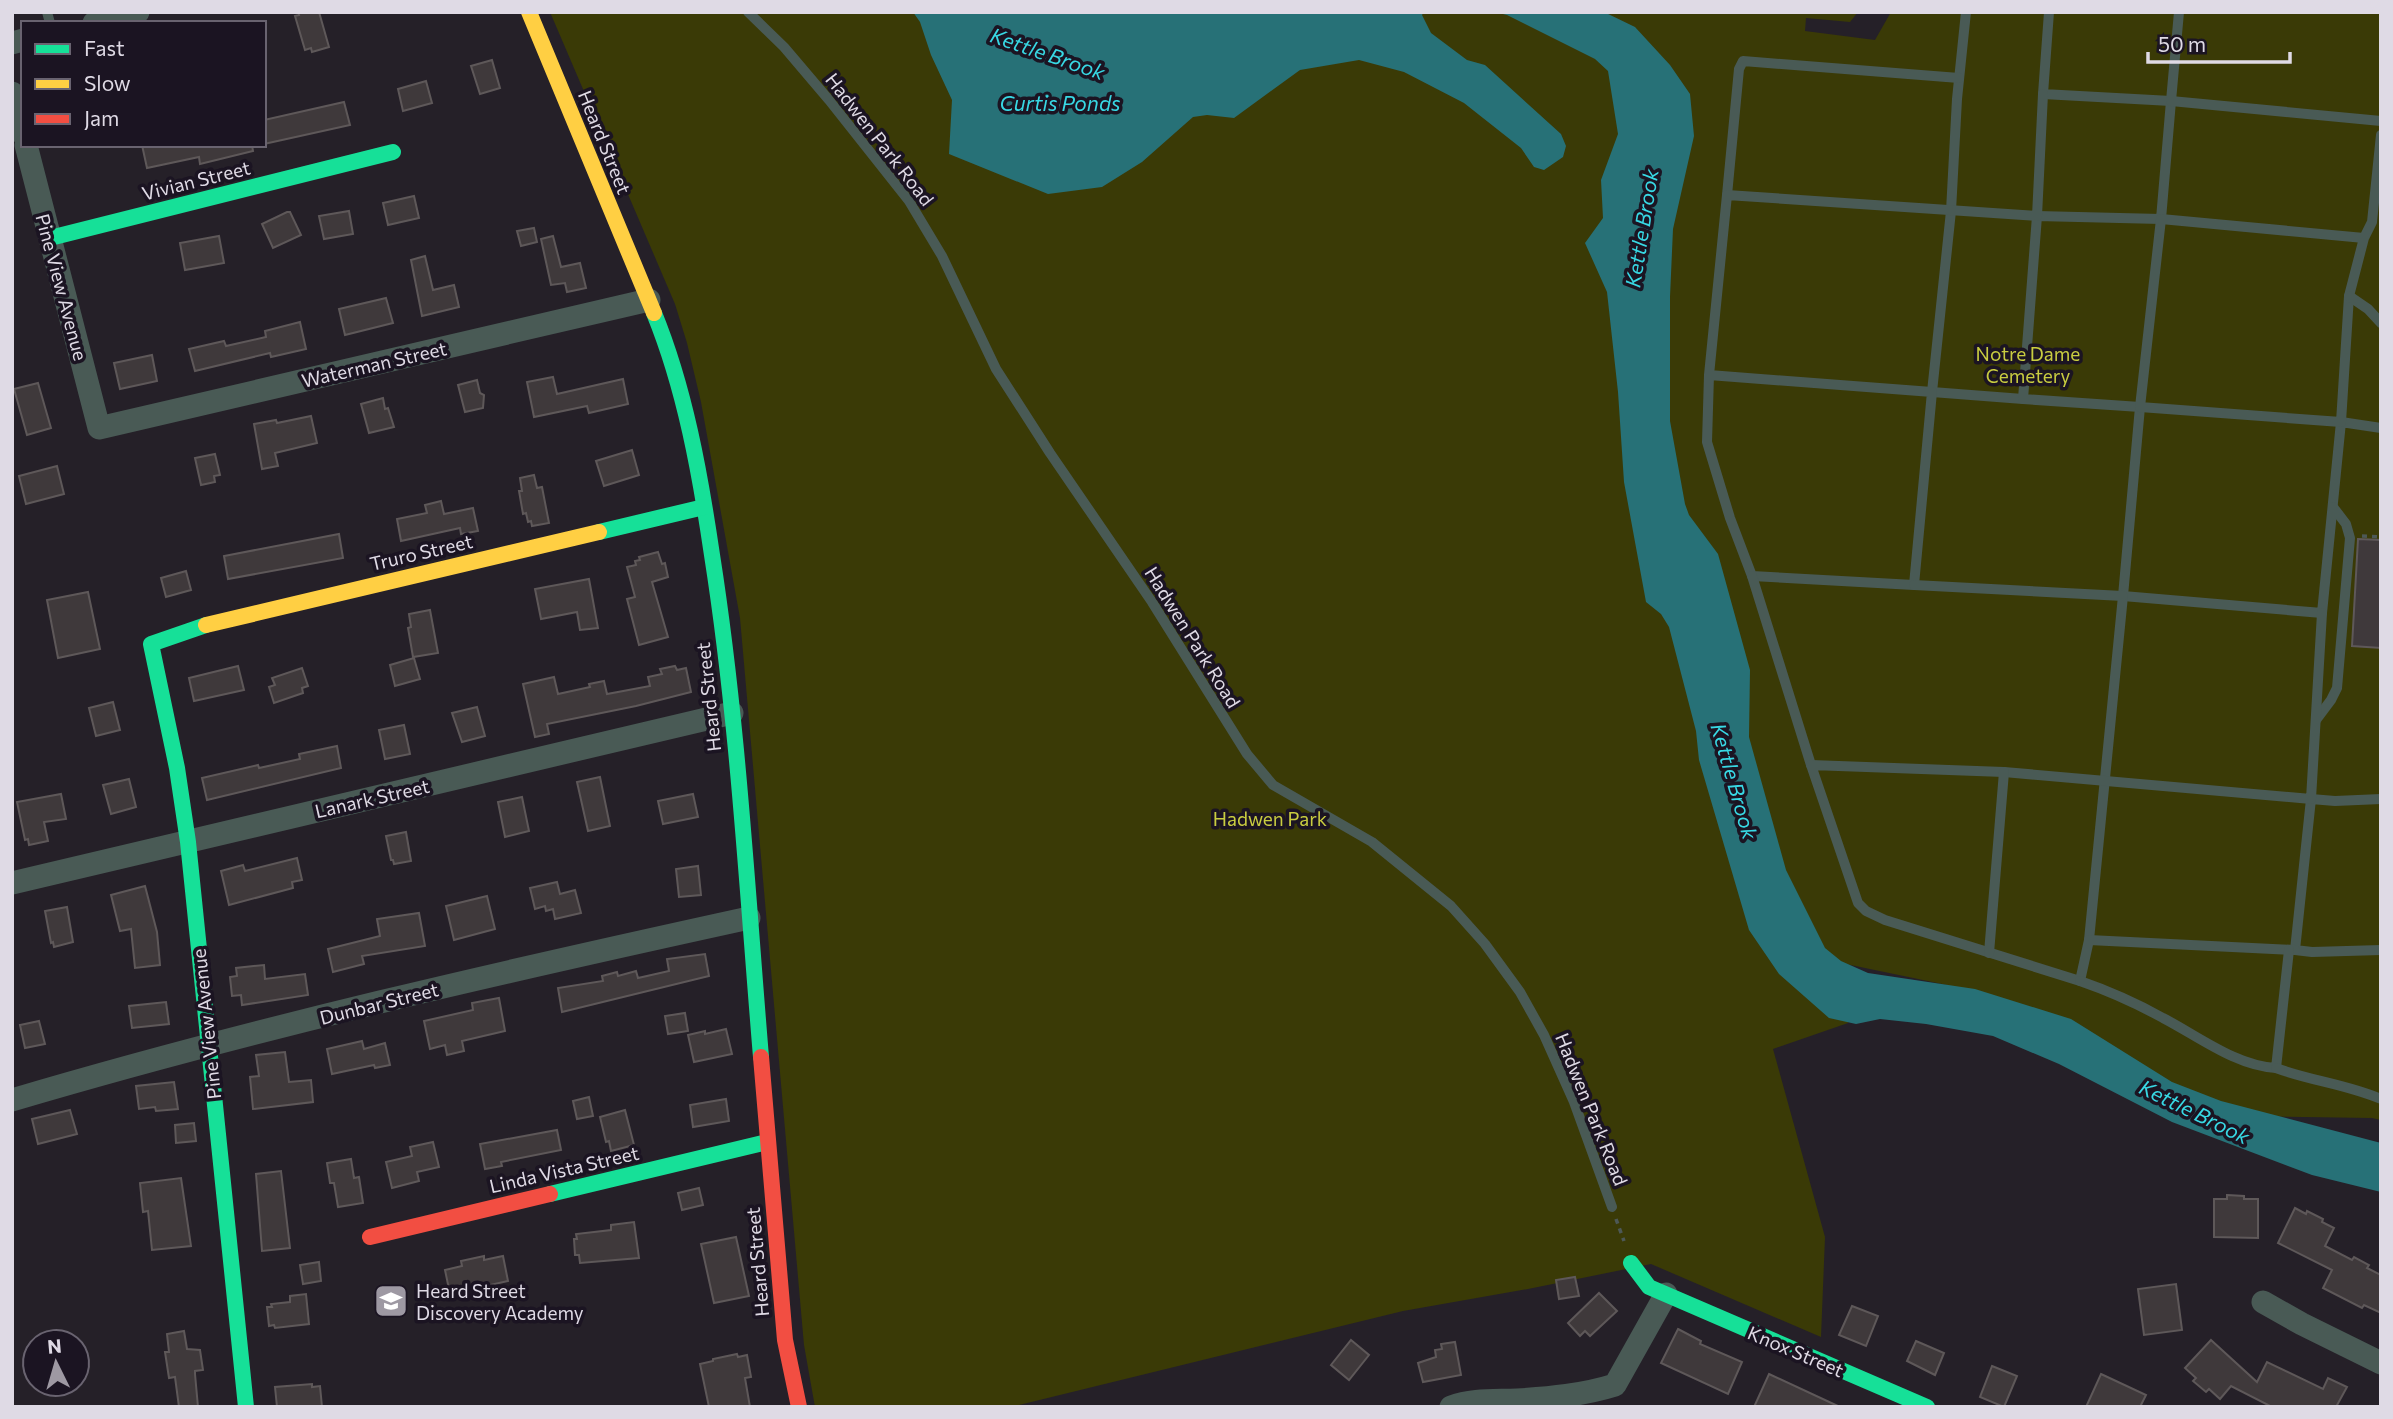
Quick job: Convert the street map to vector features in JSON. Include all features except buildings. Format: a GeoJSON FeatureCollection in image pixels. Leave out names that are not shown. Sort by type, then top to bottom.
{"type":"FeatureCollection","features":[{"type":"Feature","properties":{"kind":"street","name":"Heard Street"},"geometry":{"type":"LineString","coordinates":[[529,12],[649,300],[674,371],[704,507],[732,713],[785,1340],[799,1407]]}},
{"type":"Feature","properties":{"kind":"street"},"geometry":{"type":"LineString","coordinates":[[101,21],[126,14]]}},
{"type":"Feature","properties":{"kind":"street"},"geometry":{"type":"LineString","coordinates":[[12,93],[21,127]]}},
{"type":"Feature","properties":{"kind":"street","name":"Pine View Avenue"},"geometry":{"type":"LineString","coordinates":[[27,147],[99,428]]}},
{"type":"Feature","properties":{"kind":"street","name":"Vivian Street"},"geometry":{"type":"LineString","coordinates":[[50,239],[393,152]]}},
{"type":"Feature","properties":{"kind":"street","name":"Waterman Street"},"geometry":{"type":"LineString","coordinates":[[99,428],[649,300]]}},
{"type":"Feature","properties":{"kind":"street","name":"Truro Street"},"geometry":{"type":"LineString","coordinates":[[151,644],[244,615],[704,507]]}},
{"type":"Feature","properties":{"kind":"street","name":"Pine View Avenue"},"geometry":{"type":"LineString","coordinates":[[151,644],[177,768],[188,842],[246,1407]]}},
{"type":"Feature","properties":{"kind":"street","name":"Lanark Street"},"geometry":{"type":"LineString","coordinates":[[12,883],[732,713]]}},
{"type":"Feature","properties":{"kind":"street","name":"Dunbar Street"},"geometry":{"type":"LineString","coordinates":[[12,1100],[209,1044],[749,918]]}},
{"type":"Feature","properties":{"kind":"street","name":"Linda Vista Street"},"geometry":{"type":"LineString","coordinates":[[370,1237],[767,1142]]}},
{"type":"Feature","properties":{"kind":"street","name":"Knox Street"},"geometry":{"type":"LineString","coordinates":[[1630,1264],[1649,1287],[1927,1407]]}},
{"type":"Feature","properties":{"kind":"street"},"geometry":{"type":"LineString","coordinates":[[1451,1407],[1470,1400],[1557,1396],[1592,1392],[1615,1385],[1666,1294]]}},
{"type":"Feature","properties":{"kind":"street"},"geometry":{"type":"LineString","coordinates":[[2263,1302],[2381,1363]]}},
{"type":"Feature","properties":{"kind":"lane","name":"Hadwen Park Road"},"geometry":{"type":"LineString","coordinates":[[748,12],[829,100],[909,201],[942,256],[996,369],[1152,602],[1247,754],[1273,785],[1372,842],[1451,906],[1485,944],[1520,992],[1544,1035],[1574,1102],[1612,1207]]}},
{"type":"Feature","properties":{"kind":"lane"},"geometry":{"type":"LineString","coordinates":[[1914,585],[1951,211],[1966,12]]}},
{"type":"Feature","properties":{"kind":"lane"},"geometry":{"type":"LineString","coordinates":[[2022,399],[2037,216],[2049,12]]}},
{"type":"Feature","properties":{"kind":"lane"},"geometry":{"type":"LineString","coordinates":[[2080,981],[2089,940],[2179,12]]}},
{"type":"Feature","properties":{"kind":"lane"},"geometry":{"type":"LineString","coordinates":[[1959,78],[1743,61],[1739,69],[1709,375],[1707,442],[1712,466],[1752,576],[1811,765],[1858,903],[1866,911],[1885,920],[2112,992],[2228,1054],[2292,1074],[2354,1088],[2381,1099]]}},
{"type":"Feature","properties":{"kind":"lane"},"geometry":{"type":"LineString","coordinates":[[2043,94],[2171,101],[2381,121]]}},
{"type":"Feature","properties":{"kind":"lane"},"geometry":{"type":"LineString","coordinates":[[2276,1068],[2311,799],[2322,614],[2341,422],[2348,296],[2364,238],[2372,222],[2381,135]]}},
{"type":"Feature","properties":{"kind":"lane"},"geometry":{"type":"LineString","coordinates":[[1727,195],[2037,216],[2161,219],[2364,238]]}},
{"type":"Feature","properties":{"kind":"lane"},"geometry":{"type":"LineString","coordinates":[[2348,296],[2368,309],[2381,323]]}},
{"type":"Feature","properties":{"kind":"lane"},"geometry":{"type":"LineString","coordinates":[[1709,375],[2341,422],[2381,428]]}},
{"type":"Feature","properties":{"kind":"lane"},"geometry":{"type":"LineString","coordinates":[[2316,720],[2337,688],[2350,538],[2346,524],[2333,507]]}},
{"type":"Feature","properties":{"kind":"lane"},"geometry":{"type":"LineString","coordinates":[[1752,576],[2123,596],[2322,614]]}},
{"type":"Feature","properties":{"kind":"lane"},"geometry":{"type":"LineString","coordinates":[[1811,765],[2004,772],[2335,801],[2381,799]]}},
{"type":"Feature","properties":{"kind":"lane"},"geometry":{"type":"LineString","coordinates":[[1989,953],[2004,772]]}},
{"type":"Feature","properties":{"kind":"lane"},"geometry":{"type":"LineString","coordinates":[[2089,940],[2312,953],[2381,950]]}},
{"type":"Feature","properties":{"kind":"path"},"geometry":{"type":"LineString","coordinates":[[2362,536],[2381,537]]}},
{"type":"Feature","properties":{"kind":"path"},"geometry":{"type":"LineString","coordinates":[[1612,1207],[1630,1264]]}},
{"type":"Feature","properties":{"kind":"green space","name":"Hadwen Park"},"geometry":{"type":"Polygon","coordinates":[[[550,12],[1858,12],[1850,22],[1806,18],[1805,31],[1875,40],[1891,12],[2381,12],[2381,1120],[2243,1116],[1947,985],[1841,963],[1848,1023],[1773,1049],[1825,1237],[1821,1337],[1651,1264],[1403,1311],[1011,1407],[815,1407],[804,1345],[740,618],[701,402],[675,304],[550,12]]]}},
{"type":"Feature","properties":{"kind":"water","name":"Curtis Ponds"},"geometry":{"type":"Polygon","coordinates":[[[913,12],[1424,12],[1422,15],[1431,33],[1467,60],[1485,65],[1561,134],[1566,146],[1563,157],[1544,170],[1534,167],[1521,148],[1464,103],[1404,72],[1359,60],[1300,70],[1234,118],[1207,115],[1193,117],[1142,162],[1102,187],[1048,194],[949,154],[952,100],[931,55],[920,22],[913,12]]]}},
{"type":"Feature","properties":{"kind":"water","name":"Kettle Brook"},"geometry":{"type":"Polygon","coordinates":[[[1495,12],[1604,12],[1635,27],[1670,65],[1690,94],[1694,136],[1673,229],[1670,421],[1685,504],[1689,515],[1718,554],[1750,670],[1749,737],[1786,870],[1825,948],[1841,961],[1868,973],[1975,989],[2071,1019],[2172,1082],[2221,1101],[2381,1143],[2381,1192],[2312,1175],[2172,1122],[2059,1064],[1993,1036],[1926,1024],[1880,1019],[1856,1024],[1829,1018],[1779,974],[1749,930],[1699,760],[1696,731],[1669,627],[1661,614],[1646,602],[1624,482],[1607,292],[1585,243],[1603,218],[1601,180],[1618,134],[1608,71],[1595,59],[1507,15],[1495,12]]]}},
{"type":"Feature","properties":{"kind":"traffic: fast"},"geometry":{"type":"LineString","coordinates":[[50,238],[393,152]]}},
{"type":"Feature","properties":{"kind":"traffic: fast"},"geometry":{"type":"LineString","coordinates":[[654,313],[674,371],[690,432],[721,617],[741,805],[761,1057]]}},
{"type":"Feature","properties":{"kind":"traffic: fast"},"geometry":{"type":"LineString","coordinates":[[599,532],[704,507]]}},
{"type":"Feature","properties":{"kind":"traffic: fast"},"geometry":{"type":"LineString","coordinates":[[206,625],[151,644],[177,768],[188,842],[246,1407]]}},
{"type":"Feature","properties":{"kind":"traffic: fast"},"geometry":{"type":"LineString","coordinates":[[550,1194],[767,1142]]}},
{"type":"Feature","properties":{"kind":"traffic: fast"},"geometry":{"type":"LineString","coordinates":[[1631,1263],[1649,1287],[1927,1407]]}},
{"type":"Feature","properties":{"kind":"traffic: slow"},"geometry":{"type":"LineString","coordinates":[[529,12],[654,313]]}},
{"type":"Feature","properties":{"kind":"traffic: slow"},"geometry":{"type":"LineString","coordinates":[[206,625],[599,532]]}},
{"type":"Feature","properties":{"kind":"traffic: jam"},"geometry":{"type":"LineString","coordinates":[[761,1057],[785,1340],[799,1407]]}},
{"type":"Feature","properties":{"kind":"traffic: jam"},"geometry":{"type":"LineString","coordinates":[[370,1237],[550,1194]]}},
{"type":"Feature","properties":{"kind":"place","name":"Heard Street Discovery Academy"},"geometry":{"type":"Point","coordinates":[391,1301]}},
{"type":"Feature","properties":{"kind":"park label","name":"Notre Dame Cemetery"},"geometry":{"type":"Point","coordinates":[2028,364]}}]}
